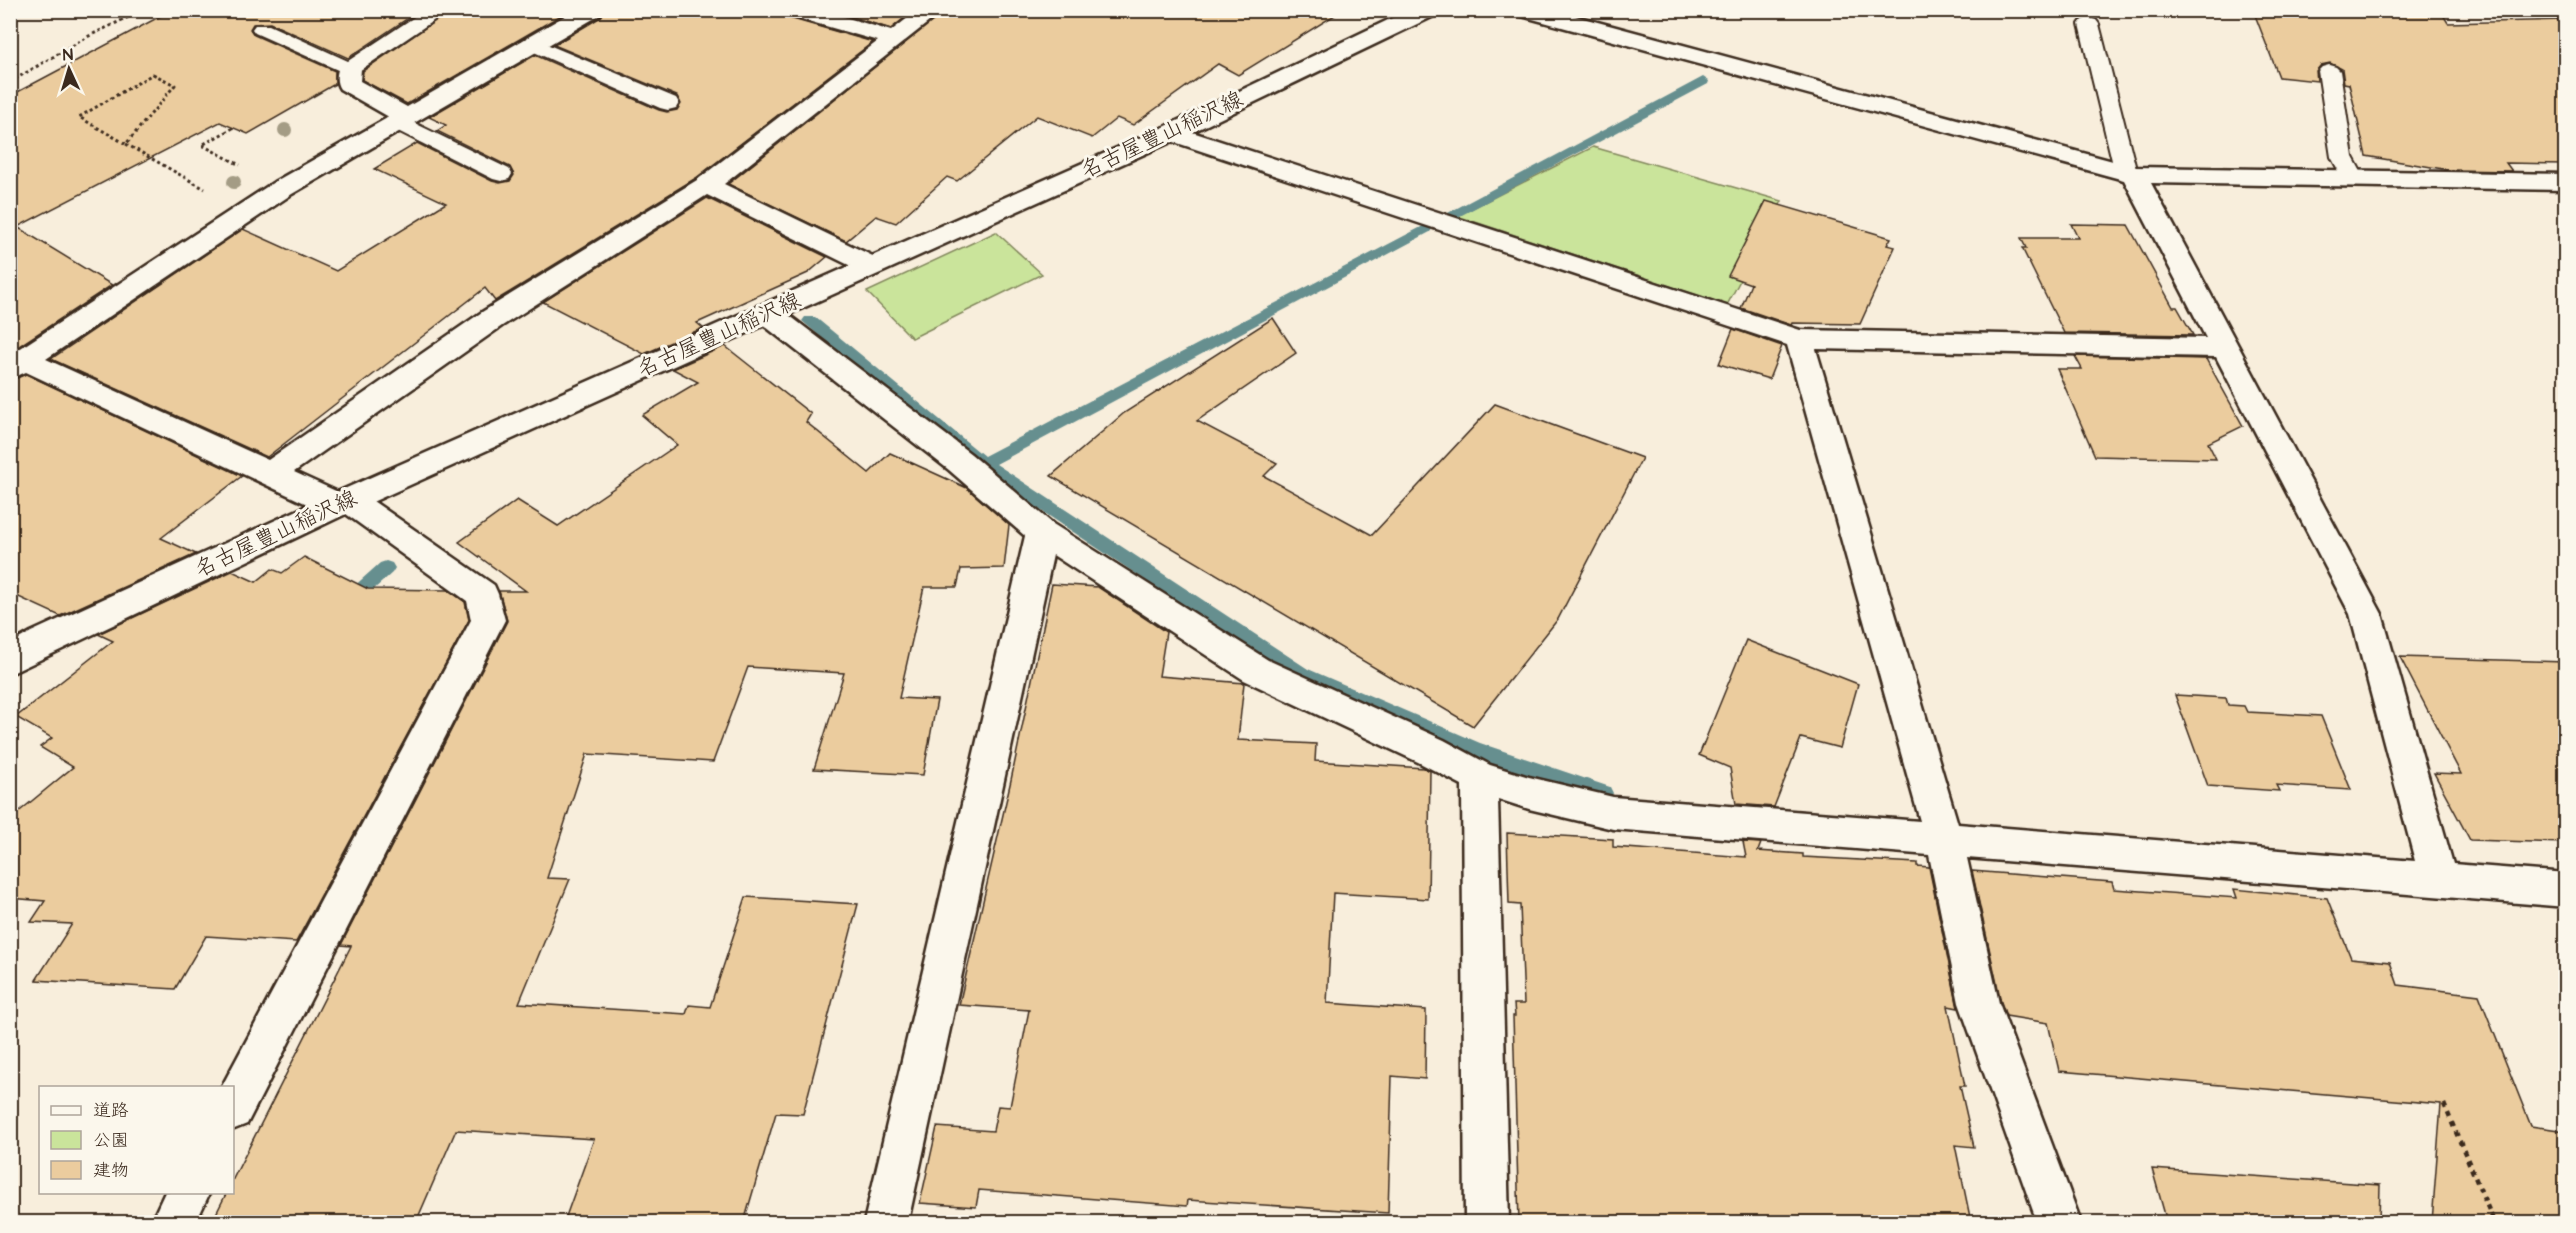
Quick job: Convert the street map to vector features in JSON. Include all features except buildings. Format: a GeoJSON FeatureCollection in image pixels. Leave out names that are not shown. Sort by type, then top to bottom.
{"type":"FeatureCollection","features":[{"type":"Feature","properties":{"kind":"street"},"geometry":{"type":"LineString","coordinates":[[17,364],[283,188],[592,10]]}},
{"type":"Feature","properties":{"kind":"street"},"geometry":{"type":"LineString","coordinates":[[795,10],[894,39]]}},
{"type":"Feature","properties":{"kind":"street"},"geometry":{"type":"LineString","coordinates":[[270,474],[492,319],[706,184],[933,10]]}},
{"type":"Feature","properties":{"kind":"street","name":"名古屋豊山稲沢線"},"geometry":{"type":"LineString","coordinates":[[10,660],[43,642],[343,502],[1171,133],[1428,10]]}},
{"type":"Feature","properties":{"kind":"street"},"geometry":{"type":"LineString","coordinates":[[1526,10],[2130,174],[2557,182],[2565,203]]}},
{"type":"Feature","properties":{"kind":"street"},"geometry":{"type":"LineString","coordinates":[[350,69],[348,84],[401,119]]}},
{"type":"Feature","properties":{"kind":"street"},"geometry":{"type":"LineString","coordinates":[[1171,133],[1799,339],[2226,348]]}},
{"type":"Feature","properties":{"kind":"street"},"geometry":{"type":"LineString","coordinates":[[2130,174],[2226,348],[2366,614],[2439,879]]}},
{"type":"Feature","properties":{"kind":"street"},"geometry":{"type":"LineString","coordinates":[[706,184],[872,266]]}},
{"type":"Feature","properties":{"kind":"street"},"geometry":{"type":"LineString","coordinates":[[768,313],[960,462],[1042,532],[1256,670],[1431,751],[1480,777],[1530,793],[1613,813],[2565,890]]}},
{"type":"Feature","properties":{"kind":"street"},"geometry":{"type":"LineString","coordinates":[[1799,339],[1944,840],[1979,1003],[2059,1222]]}},
{"type":"Feature","properties":{"kind":"street"},"geometry":{"type":"LineString","coordinates":[[17,364],[270,474],[343,502],[482,594],[488,620],[234,1105]]}},
{"type":"Feature","properties":{"kind":"street"},"geometry":{"type":"LineString","coordinates":[[886,1222],[1042,532]]}},
{"type":"Feature","properties":{"kind":"street"},"geometry":{"type":"LineString","coordinates":[[1480,777],[1487,1222]]}},
{"type":"Feature","properties":{"kind":"street"},"geometry":{"type":"LineString","coordinates":[[173,1222],[188,1194]]}},
{"type":"Feature","properties":{"kind":"lane"},"geometry":{"type":"LineString","coordinates":[[262,29],[350,69],[439,10]]}},
{"type":"Feature","properties":{"kind":"lane"},"geometry":{"type":"LineString","coordinates":[[2089,24],[2130,174]]}},
{"type":"Feature","properties":{"kind":"lane"},"geometry":{"type":"LineString","coordinates":[[532,44],[668,103]]}},
{"type":"Feature","properties":{"kind":"lane"},"geometry":{"type":"LineString","coordinates":[[2329,71],[2342,157],[2354,179]]}},
{"type":"Feature","properties":{"kind":"lane"},"geometry":{"type":"LineString","coordinates":[[401,119],[501,174]]}},
{"type":"Feature","properties":{"kind":"path"},"geometry":{"type":"LineString","coordinates":[[10,82],[89,36],[143,10]]}},
{"type":"Feature","properties":{"kind":"path"},"geometry":{"type":"LineString","coordinates":[[126,144],[174,90],[175,86],[153,74],[80,117],[126,144],[245,212]]}},
{"type":"Feature","properties":{"kind":"path"},"geometry":{"type":"LineString","coordinates":[[233,128],[202,145],[283,188]]}},
{"type":"Feature","properties":{"kind":"path"},"geometry":{"type":"LineString","coordinates":[[2444,1104],[2494,1222]]}},
{"type":"Feature","properties":{"kind":"green space"},"geometry":{"type":"Polygon","coordinates":[[[1593,147],[1782,201],[1727,305],[1457,216],[1593,147]]]}},
{"type":"Feature","properties":{"kind":"green space"},"geometry":{"type":"Polygon","coordinates":[[[996,232],[1042,274],[912,338],[867,292],[996,232]]]}},
{"type":"Feature","properties":{"kind":"waterway"},"geometry":{"type":"LineString","coordinates":[[1453,214],[1703,81]]}},
{"type":"Feature","properties":{"kind":"waterway"},"geometry":{"type":"LineString","coordinates":[[983,464],[1425,229]]}},
{"type":"Feature","properties":{"kind":"waterway"},"geometry":{"type":"LineString","coordinates":[[810,321],[983,464]]}},
{"type":"Feature","properties":{"kind":"waterway"},"geometry":{"type":"LineString","coordinates":[[983,464],[1301,674],[1474,749],[1603,793]]}},
{"type":"Feature","properties":{"kind":"waterway"},"geometry":{"type":"LineString","coordinates":[[347,603],[386,568]]}}]}
